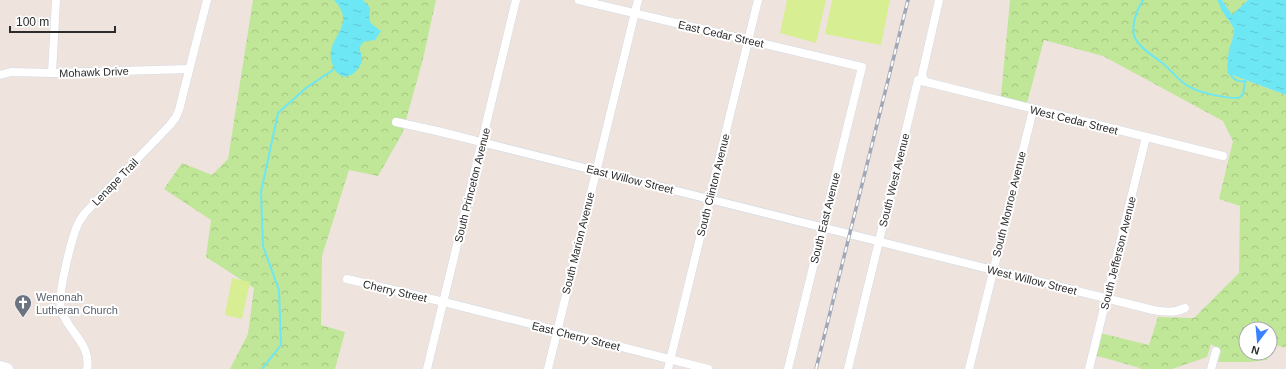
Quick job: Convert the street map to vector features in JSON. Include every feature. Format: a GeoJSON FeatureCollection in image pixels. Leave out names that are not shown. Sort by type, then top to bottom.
{"type":"FeatureCollection","features":[{"type":"Feature","properties":{"kind":"street"},"geometry":{"type":"LineString","coordinates":[[52,73],[56,0]]}},
{"type":"Feature","properties":{"kind":"street","name":"Lenape Trail"},"geometry":{"type":"LineString","coordinates":[[87,369],[88,360],[85,348],[60,308],[61,289],[77,225],[85,213],[176,117],[206,0]]}},
{"type":"Feature","properties":{"kind":"street","name":"South Princeton Avenue"},"geometry":{"type":"LineString","coordinates":[[428,369],[516,0]]}},
{"type":"Feature","properties":{"kind":"street","name":"East Cedar Street"},"geometry":{"type":"LineString","coordinates":[[579,0],[862,67]]}},
{"type":"Feature","properties":{"kind":"street","name":"South Marion Avenue"},"geometry":{"type":"LineString","coordinates":[[548,369],[638,0]]}},
{"type":"Feature","properties":{"kind":"street","name":"South Clinton Avenue"},"geometry":{"type":"LineString","coordinates":[[668,369],[758,0]]}},
{"type":"Feature","properties":{"kind":"street"},"geometry":{"type":"LineString","coordinates":[[925,82],[922,75],[939,0]]}},
{"type":"Feature","properties":{"kind":"street"},"geometry":{"type":"LineString","coordinates":[[0,67],[10,72]]}},
{"type":"Feature","properties":{"kind":"street","name":"South East Avenue"},"geometry":{"type":"LineString","coordinates":[[788,369],[862,67]]}},
{"type":"Feature","properties":{"kind":"street","name":"Mohawk Drive"},"geometry":{"type":"LineString","coordinates":[[0,75],[10,72],[52,73],[189,69]]}},
{"type":"Feature","properties":{"kind":"street","name":"South West Avenue"},"geometry":{"type":"LineString","coordinates":[[848,369],[918,80],[925,82]]}},
{"type":"Feature","properties":{"kind":"street","name":"West Cedar Street"},"geometry":{"type":"LineString","coordinates":[[925,82],[1223,156]]}},
{"type":"Feature","properties":{"kind":"street","name":"South Monroe Avenue"},"geometry":{"type":"LineString","coordinates":[[969,369],[1033,110]]}},
{"type":"Feature","properties":{"kind":"street","name":"East Willow Street"},"geometry":{"type":"LineString","coordinates":[[396,122],[823,227]]}},
{"type":"Feature","properties":{"kind":"street","name":"South Jefferson Avenue"},"geometry":{"type":"LineString","coordinates":[[1089,369],[1146,137]]}},
{"type":"Feature","properties":{"kind":"street","name":"West Willow Street"},"geometry":{"type":"LineString","coordinates":[[823,227],[1153,310],[1177,312],[1185,308]]}},
{"type":"Feature","properties":{"kind":"street","name":"Cherry Street"},"geometry":{"type":"LineString","coordinates":[[347,279],[444,302]]}},
{"type":"Feature","properties":{"kind":"street","name":"East Cherry Street"},"geometry":{"type":"LineString","coordinates":[[444,302],[708,369]]}},
{"type":"Feature","properties":{"kind":"street"},"geometry":{"type":"LineString","coordinates":[[1211,369],[1216,351]]}},
{"type":"Feature","properties":{"kind":"street"},"geometry":{"type":"LineString","coordinates":[[0,367],[7,369]]}},
{"type":"Feature","properties":{"kind":"green space"},"geometry":{"type":"Polygon","coordinates":[[[253,0],[436,0],[422,63],[402,134],[378,176],[349,170],[322,256],[321,325],[345,332],[335,369],[230,369],[248,334],[254,288],[206,257],[211,220],[164,189],[182,163],[212,175],[228,159],[253,0]]]}},
{"type":"Feature","properties":{"kind":"green space"},"geometry":{"type":"Polygon","coordinates":[[[787,0],[826,0],[816,43],[780,33],[787,0]]]}},
{"type":"Feature","properties":{"kind":"green space"},"geometry":{"type":"Polygon","coordinates":[[[832,0],[890,0],[881,45],[825,34],[832,0]]]}},
{"type":"Feature","properties":{"kind":"green space"},"geometry":{"type":"Polygon","coordinates":[[[1010,0],[1217,0],[1234,29],[1227,73],[1286,95],[1286,348],[1278,346],[1278,321],[1238,321],[1238,361],[1258,361],[1218,362],[1221,351],[1211,344],[1207,357],[1172,369],[1140,369],[1094,355],[1100,333],[1149,345],[1158,317],[1194,318],[1239,273],[1240,206],[1219,199],[1233,141],[1223,121],[1103,56],[1044,40],[1027,103],[1001,96],[1010,0]]]}},
{"type":"Feature","properties":{"kind":"green space"},"geometry":{"type":"Polygon","coordinates":[[[1222,0],[1248,0],[1232,16],[1222,0]]]}},
{"type":"Feature","properties":{"kind":"green space"},"geometry":{"type":"Polygon","coordinates":[[[232,278],[250,282],[242,319],[225,315],[232,278]]]}},
{"type":"Feature","properties":{"kind":"water"},"geometry":{"type":"Polygon","coordinates":[[[334,0],[363,0],[370,8],[370,22],[381,31],[375,40],[365,41],[362,43],[360,49],[362,59],[360,66],[354,73],[347,76],[339,74],[335,70],[332,63],[332,46],[342,25],[343,18],[341,9],[334,0]]]}},
{"type":"Feature","properties":{"kind":"water"},"geometry":{"type":"Polygon","coordinates":[[[1217,0],[1222,0],[1232,15],[1248,0],[1286,0],[1286,95],[1227,73],[1234,29],[1217,0]]]}},
{"type":"Feature","properties":{"kind":"waterway"},"geometry":{"type":"LineString","coordinates":[[1143,0],[1134,24],[1133,29],[1135,38],[1148,53],[1165,65],[1181,81],[1196,90],[1218,96],[1239,98],[1243,94],[1245,82]]}},
{"type":"Feature","properties":{"kind":"waterway"},"geometry":{"type":"LineString","coordinates":[[1219,0],[1222,9],[1228,18]]}},
{"type":"Feature","properties":{"kind":"waterway"},"geometry":{"type":"LineString","coordinates":[[1228,68],[1230,49],[1233,41]]}},
{"type":"Feature","properties":{"kind":"waterway"},"geometry":{"type":"LineString","coordinates":[[262,369],[281,345],[279,290],[263,246],[261,192],[278,113],[306,88],[336,68]]}},
{"type":"Feature","properties":{"kind":"waterway"},"geometry":{"type":"LineString","coordinates":[[1229,72],[1236,80],[1246,81]]}},
{"type":"Feature","properties":{"kind":"railway"},"geometry":{"type":"LineString","coordinates":[[816,369],[908,0]]}},
{"type":"Feature","properties":{"kind":"place","name":"Wenonah Lutheran Church"},"geometry":{"type":"Point","coordinates":[23,318]}}]}
